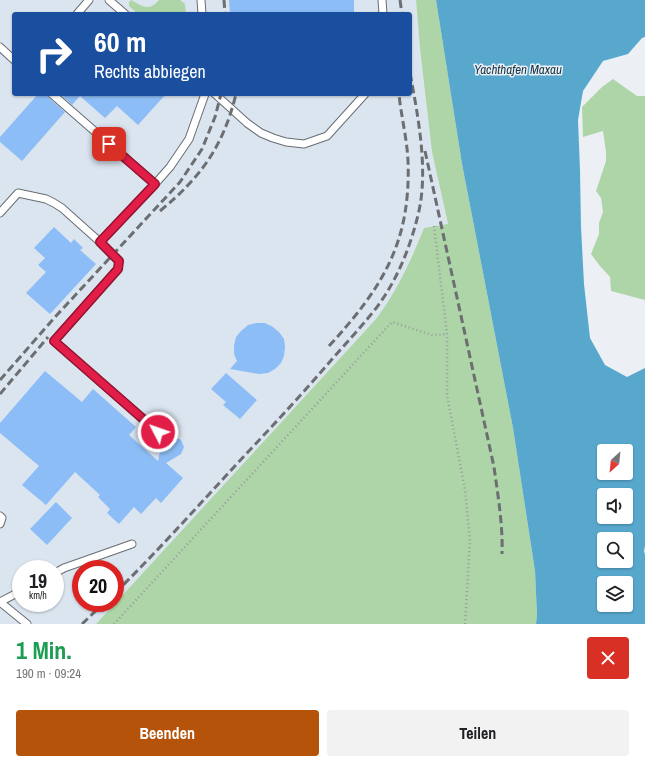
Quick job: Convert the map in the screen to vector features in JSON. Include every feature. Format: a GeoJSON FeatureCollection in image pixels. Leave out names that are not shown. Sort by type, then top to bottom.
{"type":"FeatureCollection","features":[{"type":"Feature","properties":{"kind":"lane"},"geometry":{"type":"LineString","coordinates":[[79,12],[89,0]]}},
{"type":"Feature","properties":{"kind":"lane"},"geometry":{"type":"LineString","coordinates":[[109,0],[123,12]]}},
{"type":"Feature","properties":{"kind":"lane"},"geometry":{"type":"LineString","coordinates":[[201,0],[202,12]]}},
{"type":"Feature","properties":{"kind":"lane"},"geometry":{"type":"LineString","coordinates":[[382,0],[383,12]]}},
{"type":"Feature","properties":{"kind":"lane"},"geometry":{"type":"LineString","coordinates":[[0,48],[12,58]]}},
{"type":"Feature","properties":{"kind":"lane"},"geometry":{"type":"LineString","coordinates":[[54,96],[155,184]]}},
{"type":"Feature","properties":{"kind":"lane"},"geometry":{"type":"LineString","coordinates":[[100,242],[170,168],[189,139],[204,96]]}},
{"type":"Feature","properties":{"kind":"lane"},"geometry":{"type":"LineString","coordinates":[[217,96],[248,123],[261,132],[286,142],[304,144],[327,136],[363,96]]}},
{"type":"Feature","properties":{"kind":"lane"},"geometry":{"type":"LineString","coordinates":[[0,213],[18,193],[46,199],[62,208],[119,261],[118,269],[54,341],[158,432]]}},
{"type":"Feature","properties":{"kind":"lane"},"geometry":{"type":"LineString","coordinates":[[0,516],[2,518],[0,524]]}},
{"type":"Feature","properties":{"kind":"lane"},"geometry":{"type":"LineString","coordinates":[[64,568],[132,544]]}},
{"type":"Feature","properties":{"kind":"lane"},"geometry":{"type":"LineString","coordinates":[[12,596],[0,602],[27,624]]}},
{"type":"Feature","properties":{"kind":"path"},"geometry":{"type":"LineString","coordinates":[[434,226],[447,334],[447,395],[465,490],[470,541],[465,624]]}},
{"type":"Feature","properties":{"kind":"path"},"geometry":{"type":"LineString","coordinates":[[114,624],[392,322],[432,335],[447,334]]}},
{"type":"Feature","properties":{"kind":"shaded area"},"geometry":{"type":"Polygon","coordinates":[[[0,0],[416,0],[432,152],[455,258],[424,228],[401,280],[376,319],[124,594],[124,560],[72,560],[72,612],[107,612],[96,624],[0,624],[0,0]]]}},
{"type":"Feature","properties":{"kind":"green space"},"geometry":{"type":"Polygon","coordinates":[[[131,0],[141,6],[148,7],[155,4],[159,0],[180,0],[185,4],[186,12],[136,12],[129,6],[129,2],[131,0]]]}},
{"type":"Feature","properties":{"kind":"green space"},"geometry":{"type":"Polygon","coordinates":[[[416,0],[436,0],[462,164],[513,428],[535,571],[536,624],[96,624],[107,612],[124,612],[124,594],[376,319],[391,297],[403,275],[424,228],[448,224],[432,152],[416,0]]]}},
{"type":"Feature","properties":{"kind":"green space"},"geometry":{"type":"Polygon","coordinates":[[[613,79],[637,96],[645,96],[645,300],[611,291],[610,277],[591,254],[599,234],[599,223],[603,212],[601,198],[596,191],[606,161],[606,152],[603,131],[583,137],[582,107],[602,87],[613,79]]]}},
{"type":"Feature","properties":{"kind":"water","name":"Yachthafen Maxau"},"geometry":{"type":"Polygon","coordinates":[[[436,0],[645,0],[645,37],[642,38],[628,54],[603,61],[583,91],[578,120],[584,284],[590,338],[605,365],[627,377],[645,368],[645,624],[536,624],[535,571],[513,428],[462,164],[436,0]]]}},
{"type":"Feature","properties":{"kind":"building"},"geometry":{"type":"Polygon","coordinates":[[[229,0],[354,0],[354,12],[230,12],[229,0]]]}},
{"type":"Feature","properties":{"kind":"building"},"geometry":{"type":"Polygon","coordinates":[[[36,96],[48,96],[65,112],[22,161],[0,142],[0,137],[36,96]]]}},
{"type":"Feature","properties":{"kind":"building"},"geometry":{"type":"Polygon","coordinates":[[[62,96],[80,96],[72,105],[62,96]]]}},
{"type":"Feature","properties":{"kind":"building"},"geometry":{"type":"Polygon","coordinates":[[[80,96],[164,96],[138,125],[117,106],[105,118],[80,96]]]}},
{"type":"Feature","properties":{"kind":"building"},"geometry":{"type":"Polygon","coordinates":[[[54,227],[71,243],[74,239],[83,248],[80,250],[96,264],[50,314],[26,293],[46,272],[38,265],[45,258],[34,248],[54,227]]]}},
{"type":"Feature","properties":{"kind":"building"},"geometry":{"type":"Polygon","coordinates":[[[265,323],[273,327],[284,339],[284,356],[281,363],[268,373],[259,374],[230,369],[237,361],[234,354],[236,337],[248,325],[265,323]]]}},
{"type":"Feature","properties":{"kind":"building"},"geometry":{"type":"Polygon","coordinates":[[[45,371],[82,402],[93,389],[136,427],[129,435],[158,461],[164,439],[173,436],[181,440],[184,447],[181,454],[166,463],[183,478],[161,503],[156,498],[141,514],[134,507],[119,524],[107,513],[110,509],[98,497],[100,495],[75,472],[46,505],[22,485],[39,466],[0,433],[0,423],[45,371]]]}},
{"type":"Feature","properties":{"kind":"building"},"geometry":{"type":"Polygon","coordinates":[[[226,373],[257,400],[240,419],[223,405],[226,402],[211,389],[226,373]]]}},
{"type":"Feature","properties":{"kind":"building"},"geometry":{"type":"Polygon","coordinates":[[[56,502],[72,518],[47,545],[30,529],[56,502]]]}},
{"type":"Feature","properties":{"kind":"railway"},"geometry":{"type":"LineString","coordinates":[[224,0],[225,12]]}},
{"type":"Feature","properties":{"kind":"railway"},"geometry":{"type":"LineString","coordinates":[[400,0],[402,12]]}},
{"type":"Feature","properties":{"kind":"railway"},"geometry":{"type":"LineString","coordinates":[[124,584],[166,541],[302,394],[372,314],[391,286],[411,240],[418,215],[423,181],[419,125],[412,84]]}},
{"type":"Feature","properties":{"kind":"railway"},"geometry":{"type":"LineString","coordinates":[[0,380],[56,316],[180,182],[202,149],[215,117],[220,96]]}},
{"type":"Feature","properties":{"kind":"railway"},"geometry":{"type":"LineString","coordinates":[[160,211],[187,186],[208,160],[224,130],[235,96]]}},
{"type":"Feature","properties":{"kind":"railway"},"geometry":{"type":"LineString","coordinates":[[329,346],[348,325],[378,284],[390,262],[398,240],[408,190],[408,161],[399,96]]}},
{"type":"Feature","properties":{"kind":"railway"},"geometry":{"type":"LineString","coordinates":[[425,151],[494,467],[501,521],[502,554]]}},
{"type":"Feature","properties":{"kind":"railway"},"geometry":{"type":"LineString","coordinates":[[0,394],[48,337]]}},
{"type":"Feature","properties":{"kind":"railway"},"geometry":{"type":"LineString","coordinates":[[82,624],[95,612]]}},
{"type":"Feature","properties":{"kind":"route"},"geometry":{"type":"LineString","coordinates":[[109,144],[155,184],[100,242],[119,261],[120,263],[118,269],[54,341],[158,432]]}}]}
